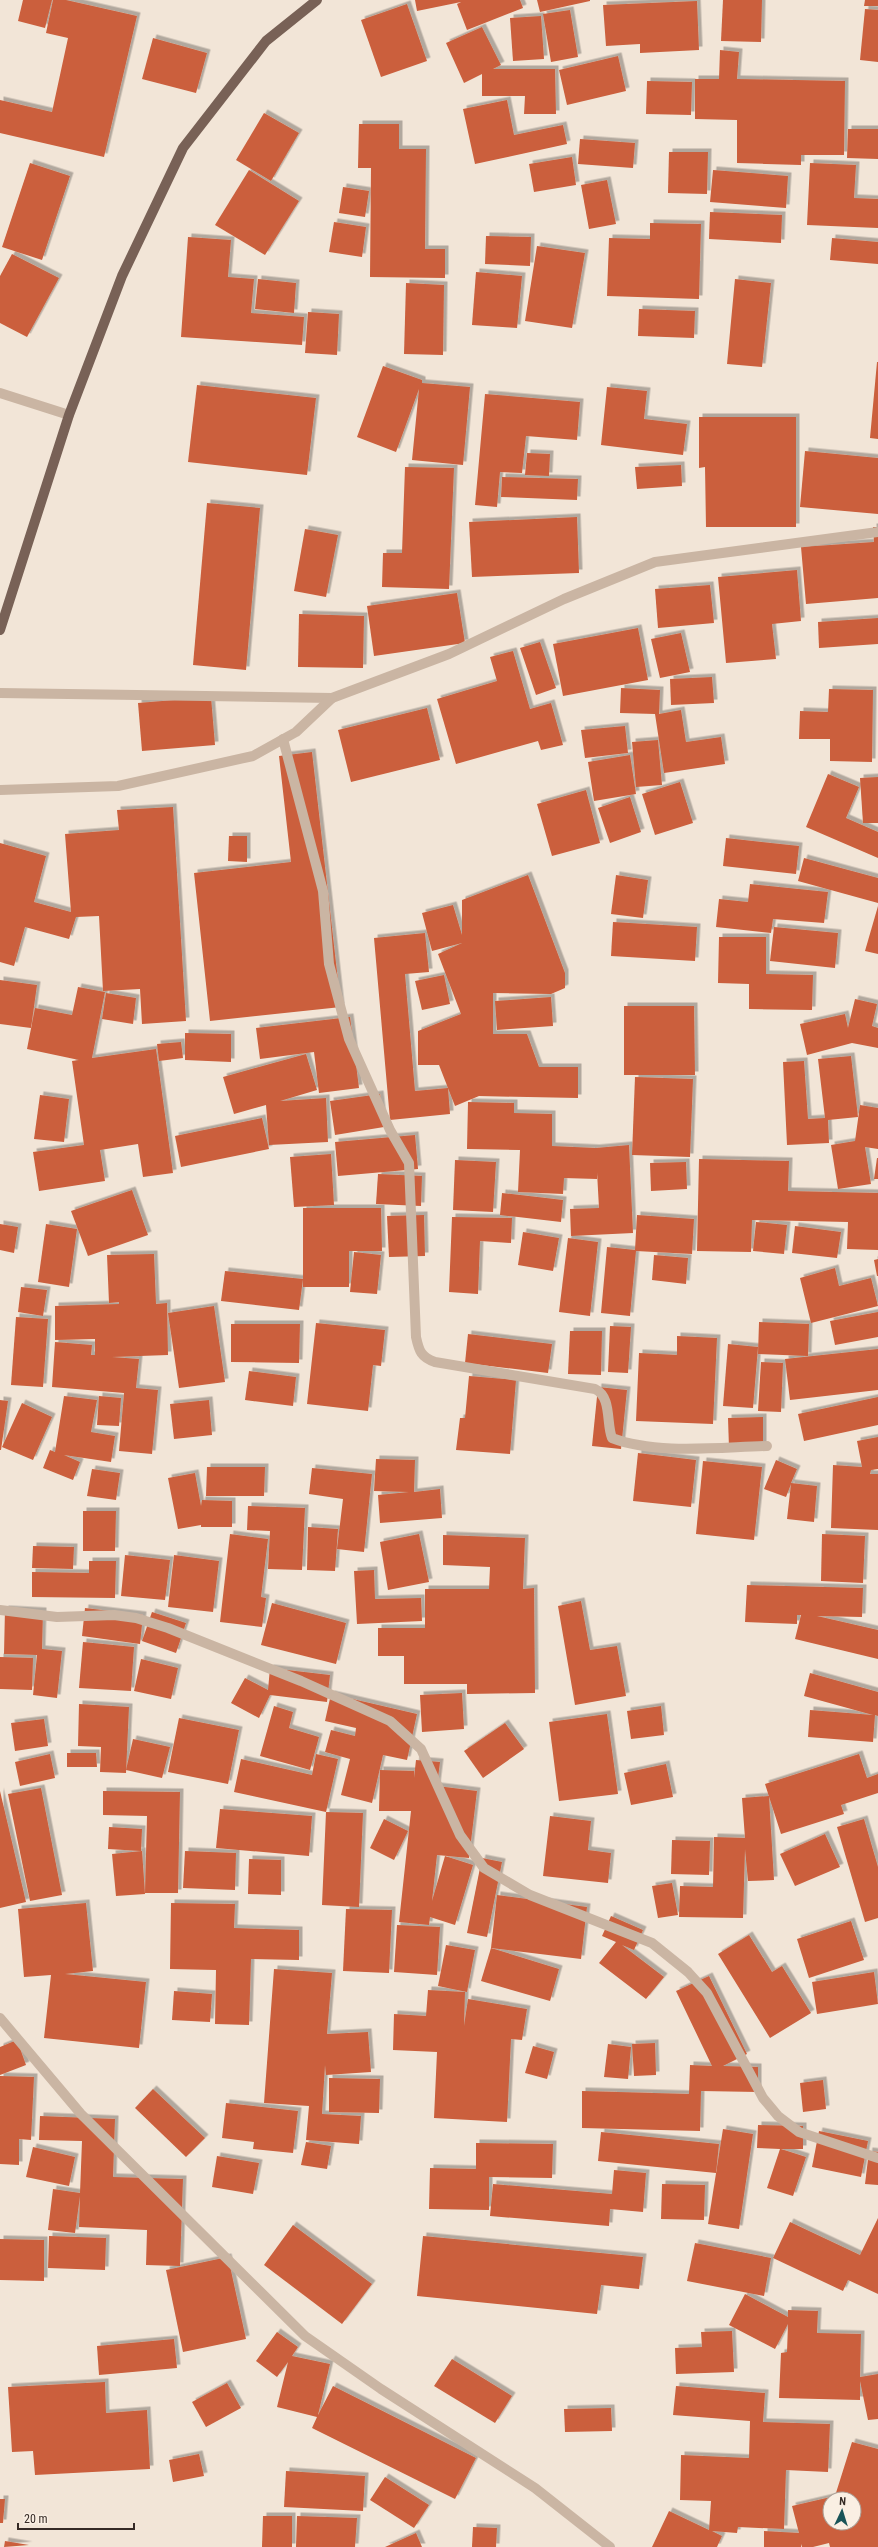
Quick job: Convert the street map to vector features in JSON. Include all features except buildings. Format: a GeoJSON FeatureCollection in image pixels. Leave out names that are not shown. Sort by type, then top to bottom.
{"type":"FeatureCollection","features":[{"type":"Feature","properties":{"kind":"main road"},"geometry":{"type":"LineString","coordinates":[[0,630],[69,415],[122,276],[183,148],[266,41],[317,0]]}},
{"type":"Feature","properties":{"kind":"street"},"geometry":{"type":"LineString","coordinates":[[0,393],[69,415]]}},
{"type":"Feature","properties":{"kind":"street"},"geometry":{"type":"LineString","coordinates":[[0,693],[332,698],[449,654],[564,600],[655,562],[878,532]]}},
{"type":"Feature","properties":{"kind":"street"},"geometry":{"type":"LineString","coordinates":[[0,790],[118,786],[253,756],[296,732],[332,698]]}},
{"type":"Feature","properties":{"kind":"street"},"geometry":{"type":"LineString","coordinates":[[283,739],[323,891],[329,964],[350,1039],[390,1130],[409,1163],[416,1337],[419,1352],[424,1358],[435,1362],[595,1389],[606,1400],[607,1424],[612,1438],[620,1442],[663,1448],[767,1446]]}},
{"type":"Feature","properties":{"kind":"street"},"geometry":{"type":"LineString","coordinates":[[0,1610],[57,1617],[114,1615],[136,1618],[168,1628],[301,1681],[390,1721],[421,1749],[460,1835],[484,1868],[530,1895],[652,1943],[688,1972],[707,1993],[763,2098],[778,2116],[799,2132],[878,2158]]}},
{"type":"Feature","properties":{"kind":"street"},"geometry":{"type":"LineString","coordinates":[[0,2018],[81,2114],[306,2336],[381,2389],[535,2488],[610,2547]]}}]}
